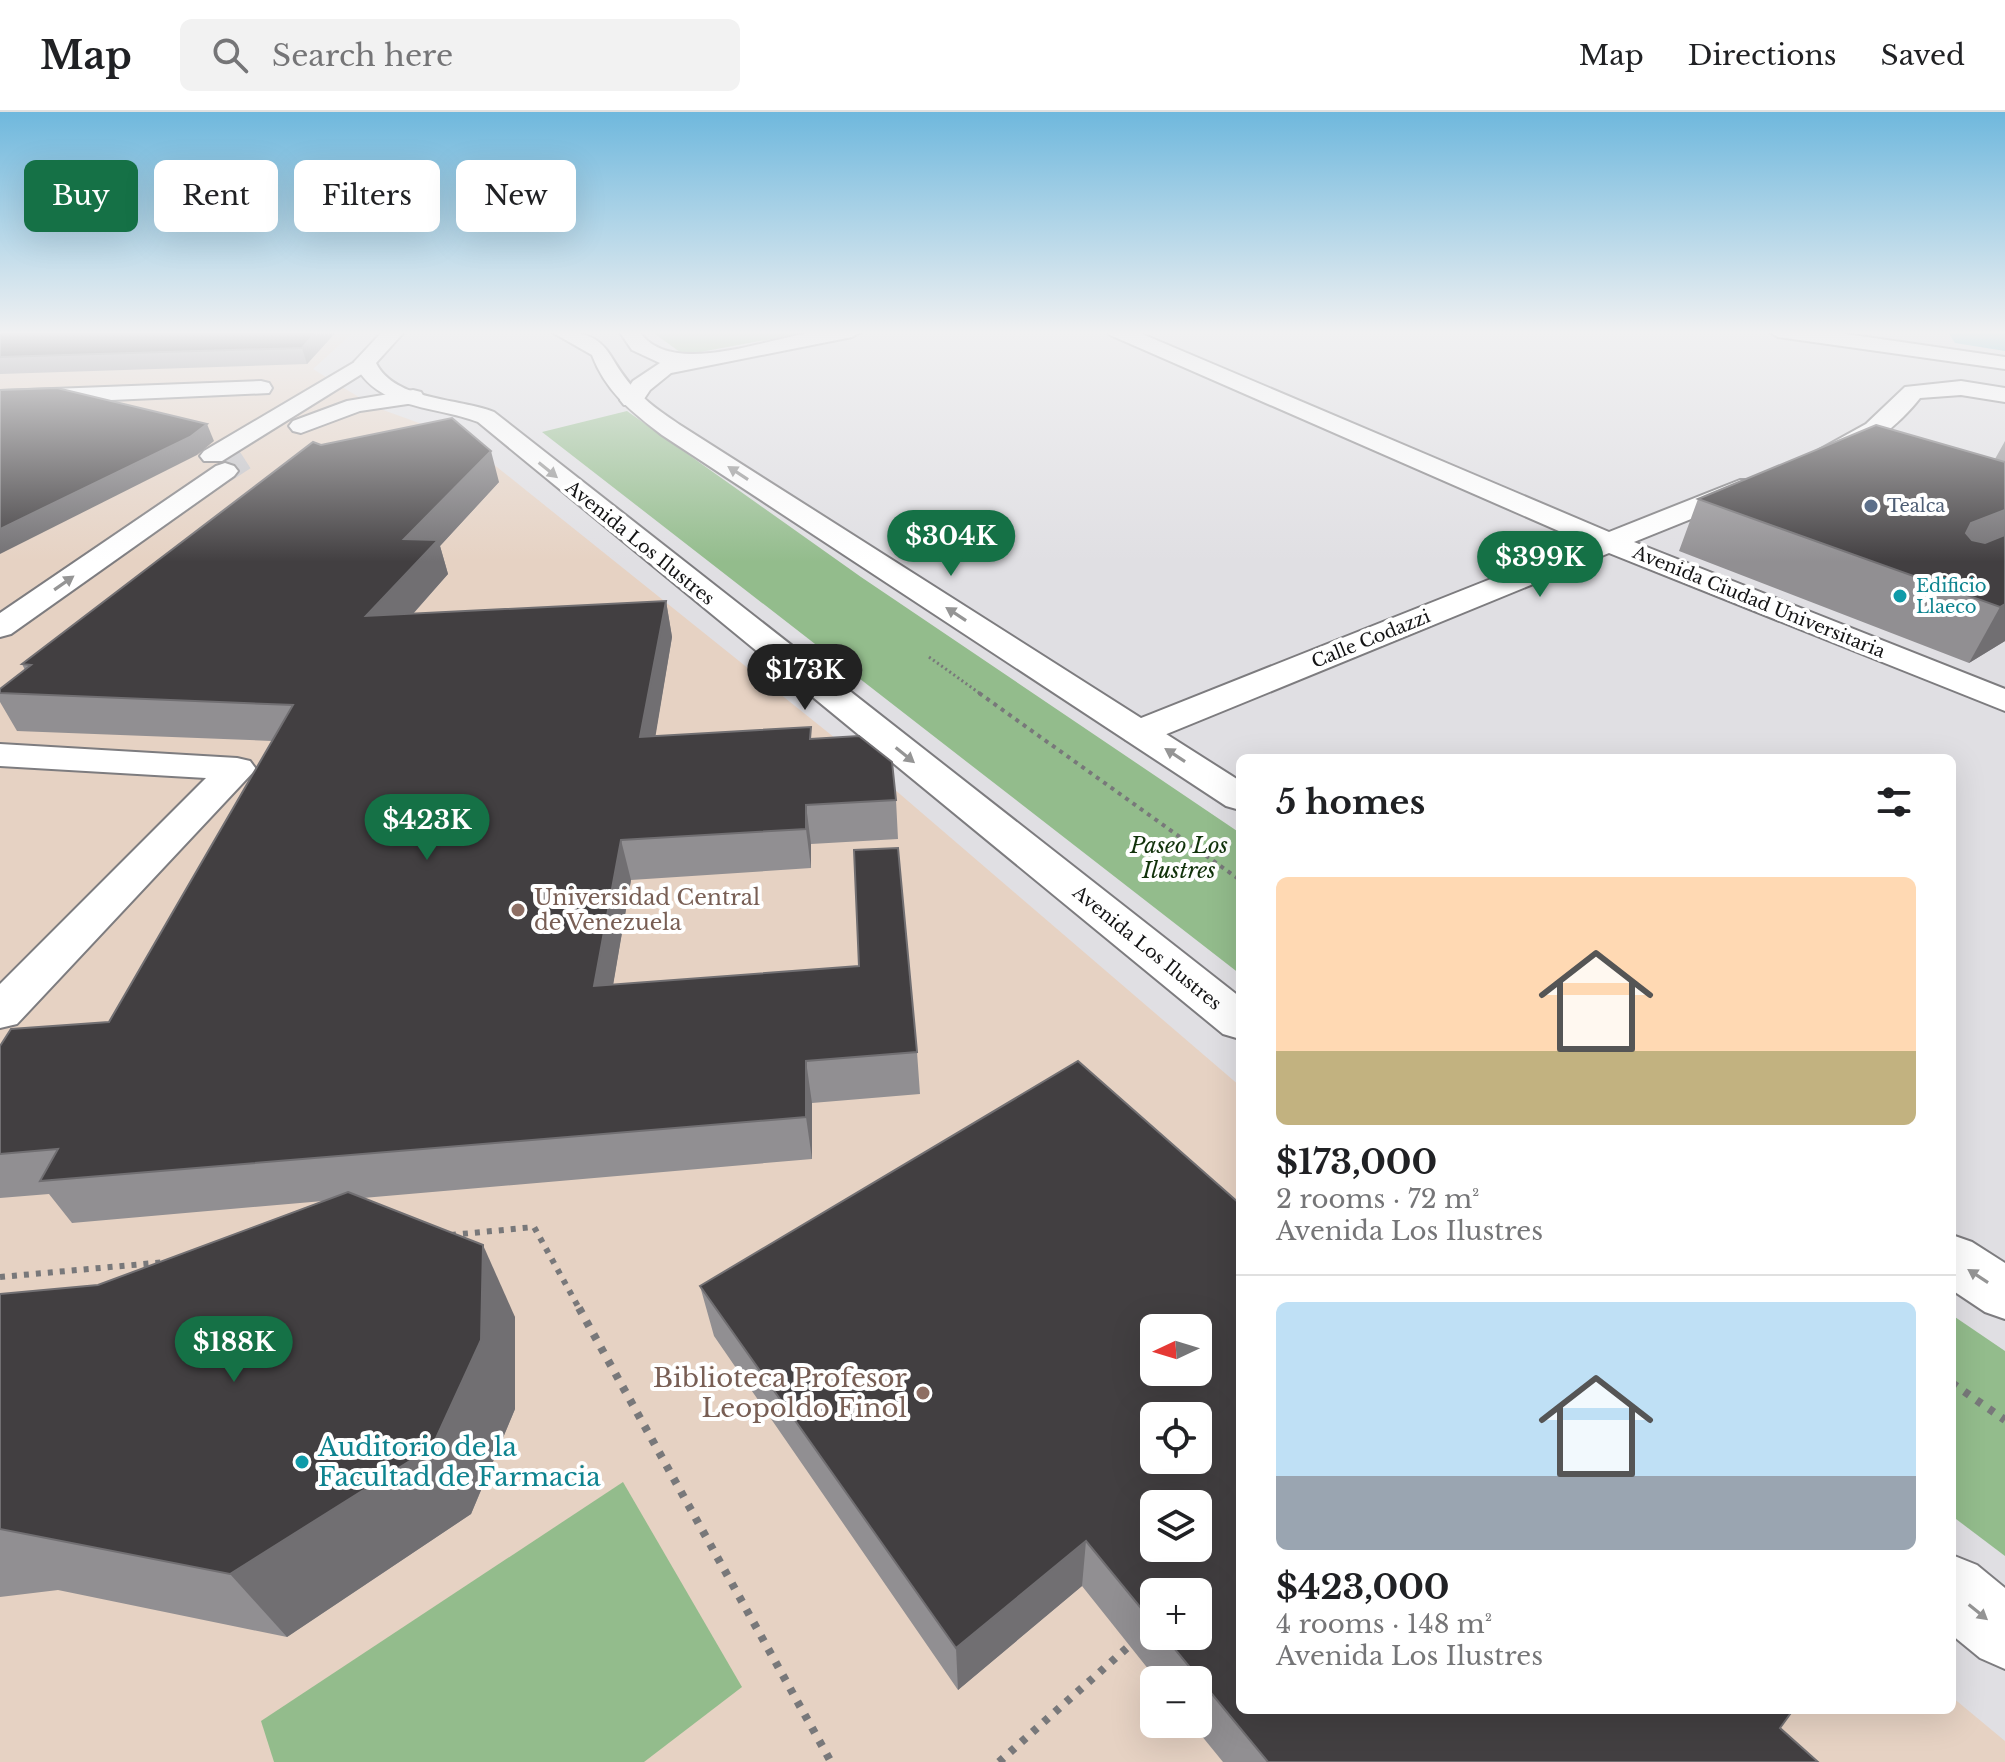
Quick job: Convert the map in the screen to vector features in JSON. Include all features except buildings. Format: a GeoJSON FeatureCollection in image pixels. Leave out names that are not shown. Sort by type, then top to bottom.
{"type":"FeatureCollection","features":[{"type":"Feature","properties":{"kind":"main road"},"geometry":{"type":"LineString","coordinates":[[89,533],[209,465],[295,408]]}},
{"type":"Feature","properties":{"kind":"main road"},"geometry":{"type":"LineString","coordinates":[[250,455],[298,427],[341,408]]}},
{"type":"Feature","properties":{"kind":"main road","name":"Avenida Los Ilustres"},"geometry":{"type":"LineString","coordinates":[[461,408],[486,417],[1236,1019]]}},
{"type":"Feature","properties":{"kind":"main road"},"geometry":{"type":"LineString","coordinates":[[642,408],[671,430],[1236,795]]}},
{"type":"Feature","properties":{"kind":"main road","name":"Avenida Ciudad Universitaria"},"geometry":{"type":"LineString","coordinates":[[1296,408],[1608,542],[2005,701]]}},
{"type":"Feature","properties":{"kind":"main road"},"geometry":{"type":"LineString","coordinates":[[1801,465],[1853,454],[1901,408]]}},
{"type":"Feature","properties":{"kind":"main road"},"geometry":{"type":"LineString","coordinates":[[0,627],[209,465]]}},
{"type":"Feature","properties":{"kind":"main road","name":"Calle Codazzi"},"geometry":{"type":"LineString","coordinates":[[1139,732],[1771,477]]}},
{"type":"Feature","properties":{"kind":"main road"},"geometry":{"type":"LineString","coordinates":[[0,755],[237,769],[0,1012]]}},
{"type":"Feature","properties":{"kind":"main road"},"geometry":{"type":"LineString","coordinates":[[1956,1262],[2005,1294]]}},
{"type":"Feature","properties":{"kind":"main road"},"geometry":{"type":"LineString","coordinates":[[1956,1593],[2005,1633]]}},
{"type":"Feature","properties":{"kind":"path"},"geometry":{"type":"LineString","coordinates":[[440,1236],[534,1227],[831,1762]]}},
{"type":"Feature","properties":{"kind":"path"},"geometry":{"type":"LineString","coordinates":[[0,1277],[173,1261]]}},
{"type":"Feature","properties":{"kind":"path"},"geometry":{"type":"LineString","coordinates":[[1956,1386],[2005,1420]]}},
{"type":"Feature","properties":{"kind":"path"},"geometry":{"type":"LineString","coordinates":[[999,1762],[1129,1646]]}},
{"type":"Feature","properties":{"kind":"shaded area","name":"Universidad Central de Venezuela"},"geometry":{"type":"Polygon","coordinates":[[[0,408],[378,408],[441,431],[482,455],[830,734],[1236,1083],[1236,1714],[1956,1714],[1956,1700],[2005,1741],[2005,1762],[0,1762],[0,408]]]}},
{"type":"Feature","properties":{"kind":"green space","name":"Paseo Los Ilustres"},"geometry":{"type":"Polygon","coordinates":[[[627,411],[861,577],[1236,830],[1236,971],[542,432],[627,411]]]}},
{"type":"Feature","properties":{"kind":"green space"},"geometry":{"type":"Polygon","coordinates":[[[1956,1318],[2005,1351],[2005,1556],[1956,1519],[1956,1318]]]}},
{"type":"Feature","properties":{"kind":"green space"},"geometry":{"type":"Polygon","coordinates":[[[623,1482],[742,1687],[644,1762],[274,1762],[261,1721],[623,1482]]]}},
{"type":"Feature","properties":{"kind":"tunnel"},"geometry":{"type":"LineString","coordinates":[[225,471],[250,455]]}},
{"type":"Feature","properties":{"kind":"place","name":"Tealca"},"geometry":{"type":"Point","coordinates":[1871,506]}},
{"type":"Feature","properties":{"kind":"place","name":"Edificio Llaeco"},"geometry":{"type":"Point","coordinates":[1900,596]}},
{"type":"Feature","properties":{"kind":"place","name":"Universidad Central de Venezuela"},"geometry":{"type":"Point","coordinates":[518,910]}},
{"type":"Feature","properties":{"kind":"place","name":"Biblioteca Profesor Leopoldo Finol"},"geometry":{"type":"Point","coordinates":[923,1393]}},
{"type":"Feature","properties":{"kind":"place","name":"Auditorio de la Facultad de Farmacia"},"geometry":{"type":"Point","coordinates":[302,1462]}}]}
